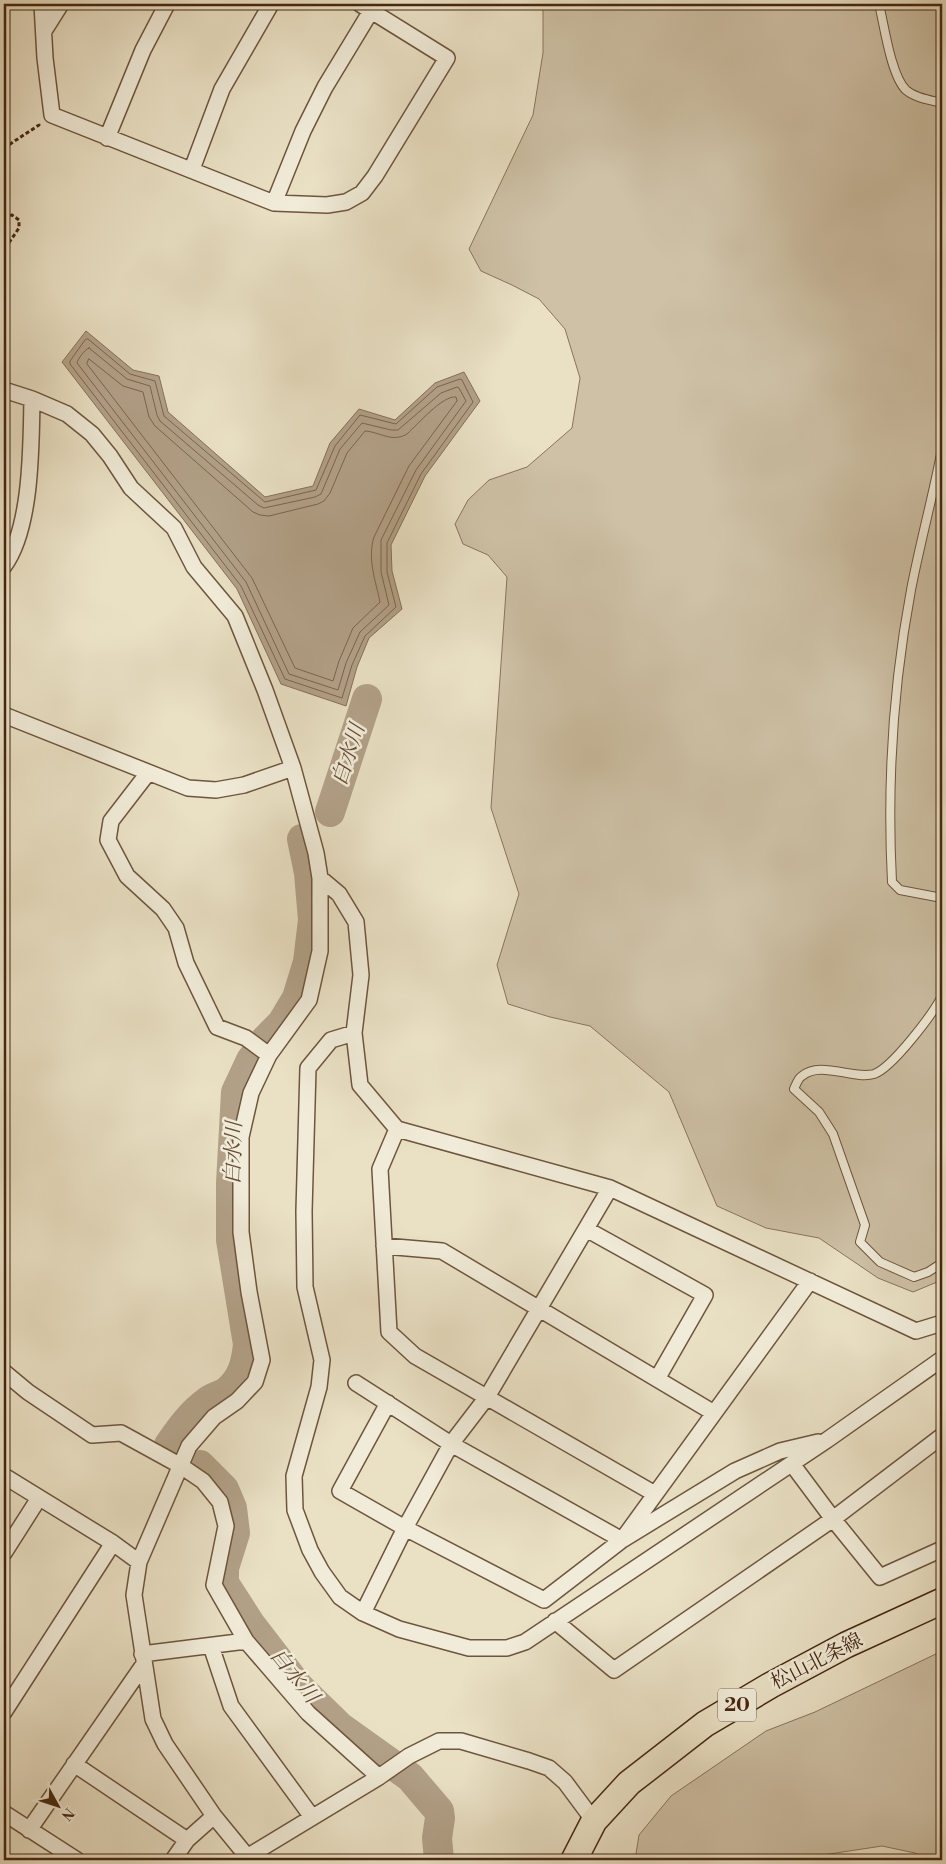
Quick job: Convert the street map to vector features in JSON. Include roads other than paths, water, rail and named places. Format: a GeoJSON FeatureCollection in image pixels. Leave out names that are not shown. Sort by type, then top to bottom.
{"type":"FeatureCollection","features":[{"type":"Feature","properties":{"kind":"main road","name":"松山北条線"},"geometry":{"type":"LineString","coordinates":[[574,1860],[594,1821],[628,1783],[705,1724],[771,1685],[846,1645],[942,1601]]}},
{"type":"Feature","properties":{"kind":"street"},"geometry":{"type":"LineString","coordinates":[[42,4],[45,58],[52,115],[274,204],[327,205],[346,202],[362,193],[375,176],[447,58],[366,7],[303,131],[274,204]]}},
{"type":"Feature","properties":{"kind":"street"},"geometry":{"type":"LineString","coordinates":[[44,31],[61,4]]}},
{"type":"Feature","properties":{"kind":"street"},"geometry":{"type":"LineString","coordinates":[[107,138],[143,50],[167,4]]}},
{"type":"Feature","properties":{"kind":"street"},"geometry":{"type":"LineString","coordinates":[[192,170],[222,89],[271,4]]}},
{"type":"Feature","properties":{"kind":"street"},"geometry":{"type":"LineString","coordinates":[[4,390],[32,399],[67,414],[92,434],[110,456],[131,488],[174,528],[194,567],[235,616],[265,690],[292,768],[314,844],[320,878],[320,951],[308,1000],[269,1055],[252,1093],[241,1137],[242,1232],[249,1292],[262,1360],[255,1382],[237,1401],[214,1417],[189,1446],[139,1562],[134,1595],[153,1719],[165,1744],[214,1816],[248,1858],[379,1777],[409,1756],[439,1742],[461,1741],[549,1768],[565,1782],[594,1821]]}},
{"type":"Feature","properties":{"kind":"street"},"geometry":{"type":"LineString","coordinates":[[4,566],[21,527],[30,475],[32,399]]}},
{"type":"Feature","properties":{"kind":"street"},"geometry":{"type":"LineString","coordinates":[[4,715],[188,788],[216,790],[244,785],[292,768]]}},
{"type":"Feature","properties":{"kind":"street"},"geometry":{"type":"LineString","coordinates":[[148,773],[112,821],[108,840],[127,876],[163,909],[176,928],[186,963],[217,1027],[246,1038],[269,1055]]}},
{"type":"Feature","properties":{"kind":"street"},"geometry":{"type":"LineString","coordinates":[[320,878],[339,894],[356,922],[361,975],[354,1032],[360,1085],[397,1129],[610,1188],[916,1331],[942,1323]]}},
{"type":"Feature","properties":{"kind":"street"},"geometry":{"type":"LineString","coordinates":[[354,1032],[331,1040],[308,1068],[304,1287],[322,1360],[319,1387],[294,1476],[295,1510],[310,1550],[322,1572],[340,1597],[362,1613],[399,1630],[469,1648],[507,1648],[525,1642],[792,1464],[942,1359]]}},
{"type":"Feature","properties":{"kind":"street"},"geometry":{"type":"LineString","coordinates":[[397,1129],[380,1169],[388,1332],[415,1356],[655,1494]]}},
{"type":"Feature","properties":{"kind":"street"},"geometry":{"type":"LineString","coordinates":[[362,1613],[404,1528],[451,1444],[487,1397],[610,1188]]}},
{"type":"Feature","properties":{"kind":"street"},"geometry":{"type":"LineString","coordinates":[[586,1229],[705,1295],[657,1379]]}},
{"type":"Feature","properties":{"kind":"street"},"geometry":{"type":"LineString","coordinates":[[384,1246],[442,1251],[714,1413]]}},
{"type":"Feature","properties":{"kind":"street"},"geometry":{"type":"LineString","coordinates":[[622,1540],[810,1281]]}},
{"type":"Feature","properties":{"kind":"street"},"geometry":{"type":"LineString","coordinates":[[4,1372],[28,1392],[92,1434],[121,1433],[181,1466],[203,1481],[220,1502],[226,1526],[214,1585],[246,1641],[308,1713],[379,1777]]}},
{"type":"Feature","properties":{"kind":"street"},"geometry":{"type":"LineString","coordinates":[[356,1383],[451,1444],[622,1540]]}},
{"type":"Feature","properties":{"kind":"street"},"geometry":{"type":"LineString","coordinates":[[388,1403],[340,1491],[404,1528],[544,1600],[622,1540],[735,1471],[780,1451],[827,1440]]}},
{"type":"Feature","properties":{"kind":"street"},"geometry":{"type":"LineString","coordinates":[[556,1622],[614,1670],[833,1519],[942,1436]]}},
{"type":"Feature","properties":{"kind":"street"},"geometry":{"type":"LineString","coordinates":[[792,1464],[880,1577],[942,1548]]}},
{"type":"Feature","properties":{"kind":"street"},"geometry":{"type":"LineString","coordinates":[[4,1476],[113,1543],[139,1562]]}},
{"type":"Feature","properties":{"kind":"street"},"geometry":{"type":"LineString","coordinates":[[4,1553],[39,1498]]}},
{"type":"Feature","properties":{"kind":"street"},"geometry":{"type":"LineString","coordinates":[[4,1712],[113,1543]]}},
{"type":"Feature","properties":{"kind":"street"},"geometry":{"type":"LineString","coordinates":[[29,1830],[143,1659],[246,1641]]}},
{"type":"Feature","properties":{"kind":"street"},"geometry":{"type":"LineString","coordinates":[[211,1646],[231,1706],[312,1817]]}},
{"type":"Feature","properties":{"kind":"street"},"geometry":{"type":"LineString","coordinates":[[74,1764],[187,1840]]}},
{"type":"Feature","properties":{"kind":"street"},"geometry":{"type":"LineString","coordinates":[[4,1813],[77,1860]]}},
{"type":"Feature","properties":{"kind":"street"},"geometry":{"type":"LineString","coordinates":[[174,1860],[187,1840],[214,1816]]}},
{"type":"Feature","properties":{"kind":"lane"},"geometry":{"type":"LineString","coordinates":[[880,4],[894,70],[905,89],[918,97],[942,103]]}},
{"type":"Feature","properties":{"kind":"lane"},"geometry":{"type":"LineString","coordinates":[[942,449],[911,590],[901,656],[892,752],[889,827],[892,882],[900,890],[942,898]]}},
{"type":"Feature","properties":{"kind":"lane"},"geometry":{"type":"LineString","coordinates":[[942,996],[919,1030],[884,1068],[873,1074],[814,1070],[801,1076],[794,1089],[819,1112],[833,1134],[865,1225],[860,1242],[880,1262],[914,1277],[928,1272],[942,1263]]}},
{"type":"Feature","properties":{"kind":"water"},"geometry":{"type":"Polygon","coordinates":[[[86,331],[133,370],[159,376],[168,412],[265,497],[313,486],[330,443],[359,409],[395,420],[435,383],[464,372],[480,401],[425,476],[391,545],[392,571],[402,609],[369,638],[357,667],[346,706],[281,684],[237,589],[62,362],[86,331]]]}},
{"type":"Feature","properties":{"kind":"waterway","name":"白水川"},"geometry":{"type":"LineString","coordinates":[[330,812],[367,699]]}},
{"type":"Feature","properties":{"kind":"waterway","name":"白水川"},"geometry":{"type":"LineString","coordinates":[[176,1449],[169,1445],[182,1427],[202,1405],[226,1392],[236,1382],[246,1358],[248,1344],[231,1240],[231,1183],[236,1092],[251,1060],[265,1040],[282,1023],[297,998],[308,962],[313,920],[309,873],[302,839]]}},
{"type":"Feature","properties":{"kind":"waterway","name":"白水川"},"geometry":{"type":"LineString","coordinates":[[200,1465],[224,1489],[232,1508],[235,1533],[224,1568],[224,1583],[251,1625],[298,1686],[340,1727],[410,1777],[439,1811],[440,1818],[437,1838],[439,1860]]}}]}
